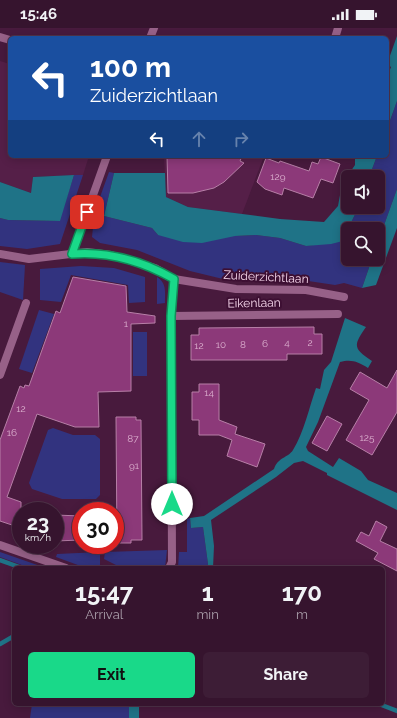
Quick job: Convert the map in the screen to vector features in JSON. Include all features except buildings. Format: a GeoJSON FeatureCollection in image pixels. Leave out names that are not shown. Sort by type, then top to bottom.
{"type":"FeatureCollection","features":[{"type":"Feature","properties":{"kind":"street"},"geometry":{"type":"LineString","coordinates":[[72,254],[106,158]]}},
{"type":"Feature","properties":{"kind":"street","name":"Zuiderzichtlaan"},"geometry":{"type":"LineString","coordinates":[[0,254],[29,259],[87,252],[111,255],[155,268],[174,279],[236,289],[306,290],[344,297]]}},
{"type":"Feature","properties":{"kind":"street"},"geometry":{"type":"LineString","coordinates":[[170,566],[172,562],[171,316],[174,279]]}},
{"type":"Feature","properties":{"kind":"street"},"geometry":{"type":"LineString","coordinates":[[0,375],[26,303]]}},
{"type":"Feature","properties":{"kind":"street","name":"Eikenlaan"},"geometry":{"type":"LineString","coordinates":[[171,316],[338,314]]}},
{"type":"Feature","properties":{"kind":"street"},"geometry":{"type":"LineString","coordinates":[[0,545],[60,566]]}},
{"type":"Feature","properties":{"kind":"shaded area"},"geometry":{"type":"Polygon","coordinates":[[[0,61],[8,63],[8,158],[88,158],[83,175],[33,177],[31,193],[0,182],[0,61]]]}},
{"type":"Feature","properties":{"kind":"shaded area"},"geometry":{"type":"Polygon","coordinates":[[[397,101],[397,189],[385,222],[352,222],[356,214],[385,214],[385,170],[372,170],[376,158],[389,158],[389,123],[397,101]]]}},
{"type":"Feature","properties":{"kind":"shaded area"},"geometry":{"type":"Polygon","coordinates":[[[164,158],[263,158],[242,214],[188,207],[166,197],[164,158]]]}},
{"type":"Feature","properties":{"kind":"shaded area"},"geometry":{"type":"Polygon","coordinates":[[[109,172],[114,173],[104,216],[152,228],[158,235],[256,235],[280,238],[306,246],[341,241],[341,266],[370,266],[362,288],[344,283],[335,285],[295,279],[223,279],[190,271],[137,250],[100,243],[92,237],[93,227],[90,225],[109,172]]]}},
{"type":"Feature","properties":{"kind":"shaded area"},"geometry":{"type":"Polygon","coordinates":[[[74,175],[83,175],[60,244],[27,249],[0,246],[0,218],[8,220],[59,221],[74,175]]]}},
{"type":"Feature","properties":{"kind":"shaded area"},"geometry":{"type":"Polygon","coordinates":[[[0,262],[25,265],[23,300],[0,292],[0,262]]]}},
{"type":"Feature","properties":{"kind":"shaded area"},"geometry":{"type":"Polygon","coordinates":[[[81,266],[114,268],[145,277],[145,302],[129,303],[128,285],[71,275],[61,302],[40,300],[40,269],[81,266]]]}},
{"type":"Feature","properties":{"kind":"shaded area"},"geometry":{"type":"Polygon","coordinates":[[[157,277],[164,285],[165,303],[157,304],[157,277]]]}},
{"type":"Feature","properties":{"kind":"shaded area"},"geometry":{"type":"Polygon","coordinates":[[[39,310],[54,314],[32,373],[19,369],[39,310]]]}},
{"type":"Feature","properties":{"kind":"shaded area"},"geometry":{"type":"Polygon","coordinates":[[[133,332],[147,332],[147,376],[133,376],[133,332]]]}},
{"type":"Feature","properties":{"kind":"shaded area"},"geometry":{"type":"Polygon","coordinates":[[[53,428],[73,435],[95,435],[100,439],[100,495],[96,499],[62,499],[32,489],[29,483],[48,430],[53,428]]]}},
{"type":"Feature","properties":{"kind":"shaded area"},"geometry":{"type":"Polygon","coordinates":[[[190,518],[191,528],[203,527],[208,566],[178,566],[179,552],[187,552],[187,519],[190,518]]]}},
{"type":"Feature","properties":{"kind":"shaded area"},"geometry":{"type":"Polygon","coordinates":[[[167,550],[165,566],[118,566],[104,559],[105,554],[124,554],[124,551],[167,550]]]}},
{"type":"Feature","properties":{"kind":"shaded area"},"geometry":{"type":"Polygon","coordinates":[[[0,552],[40,566],[25,566],[0,557],[0,552]]]}},
{"type":"Feature","properties":{"kind":"shaded area"},"geometry":{"type":"Polygon","coordinates":[[[57,554],[100,554],[100,566],[81,566],[56,557],[57,554]]]}},
{"type":"Feature","properties":{"kind":"shaded area"},"geometry":{"type":"Polygon","coordinates":[[[32,706],[129,706],[129,718],[30,718],[32,706]]]}},
{"type":"Feature","properties":{"kind":"water"},"geometry":{"type":"Polygon","coordinates":[[[397,36],[397,101],[389,123],[389,72],[391,67],[389,66],[389,58],[397,36]]]}},
{"type":"Feature","properties":{"kind":"water"},"geometry":{"type":"Polygon","coordinates":[[[355,158],[376,158],[372,170],[352,170],[355,165],[355,158]]]}},
{"type":"Feature","properties":{"kind":"water"},"geometry":{"type":"Polygon","coordinates":[[[114,173],[165,173],[166,197],[188,207],[280,219],[324,222],[338,206],[341,190],[341,214],[356,214],[352,222],[341,222],[341,242],[331,244],[306,246],[280,238],[256,235],[235,236],[202,243],[183,242],[158,235],[152,228],[104,216],[114,173]]]}},
{"type":"Feature","properties":{"kind":"water"},"geometry":{"type":"Polygon","coordinates":[[[74,175],[60,221],[8,220],[0,218],[0,182],[31,193],[33,177],[74,175]]]}},
{"type":"Feature","properties":{"kind":"water"},"geometry":{"type":"Polygon","coordinates":[[[397,189],[397,228],[385,261],[385,222],[397,189]]]}},
{"type":"Feature","properties":{"kind":"water"},"geometry":{"type":"Polygon","coordinates":[[[370,266],[383,266],[376,285],[362,288],[370,266]]]}},
{"type":"Feature","properties":{"kind":"water"},"geometry":{"type":"Polygon","coordinates":[[[345,318],[366,327],[359,338],[357,346],[361,353],[372,361],[368,368],[355,362],[340,362],[318,422],[306,447],[308,451],[333,467],[339,458],[361,471],[368,480],[397,493],[397,510],[327,475],[327,473],[303,461],[294,463],[276,477],[211,520],[214,546],[213,566],[208,566],[203,527],[191,528],[190,518],[204,516],[274,469],[280,460],[291,453],[303,428],[316,388],[320,389],[324,370],[331,362],[345,318]]]}},
{"type":"Feature","properties":{"kind":"water"},"geometry":{"type":"Polygon","coordinates":[[[129,706],[139,706],[139,718],[129,718],[129,706]]]}},
{"type":"Feature","properties":{"kind":"waterway"},"geometry":{"type":"LineString","coordinates":[[0,560],[16,566]]}},
{"type":"Feature","properties":{"kind":"waterway"},"geometry":{"type":"LineString","coordinates":[[0,644],[12,637]]}},
{"type":"Feature","properties":{"kind":"waterway"},"geometry":{"type":"LineString","coordinates":[[384,706],[397,711]]}},
{"type":"Feature","properties":{"kind":"route"},"geometry":{"type":"LineString","coordinates":[[87,212],[72,254],[87,252],[111,255],[155,268],[174,279],[171,316],[172,504]]}}]}
